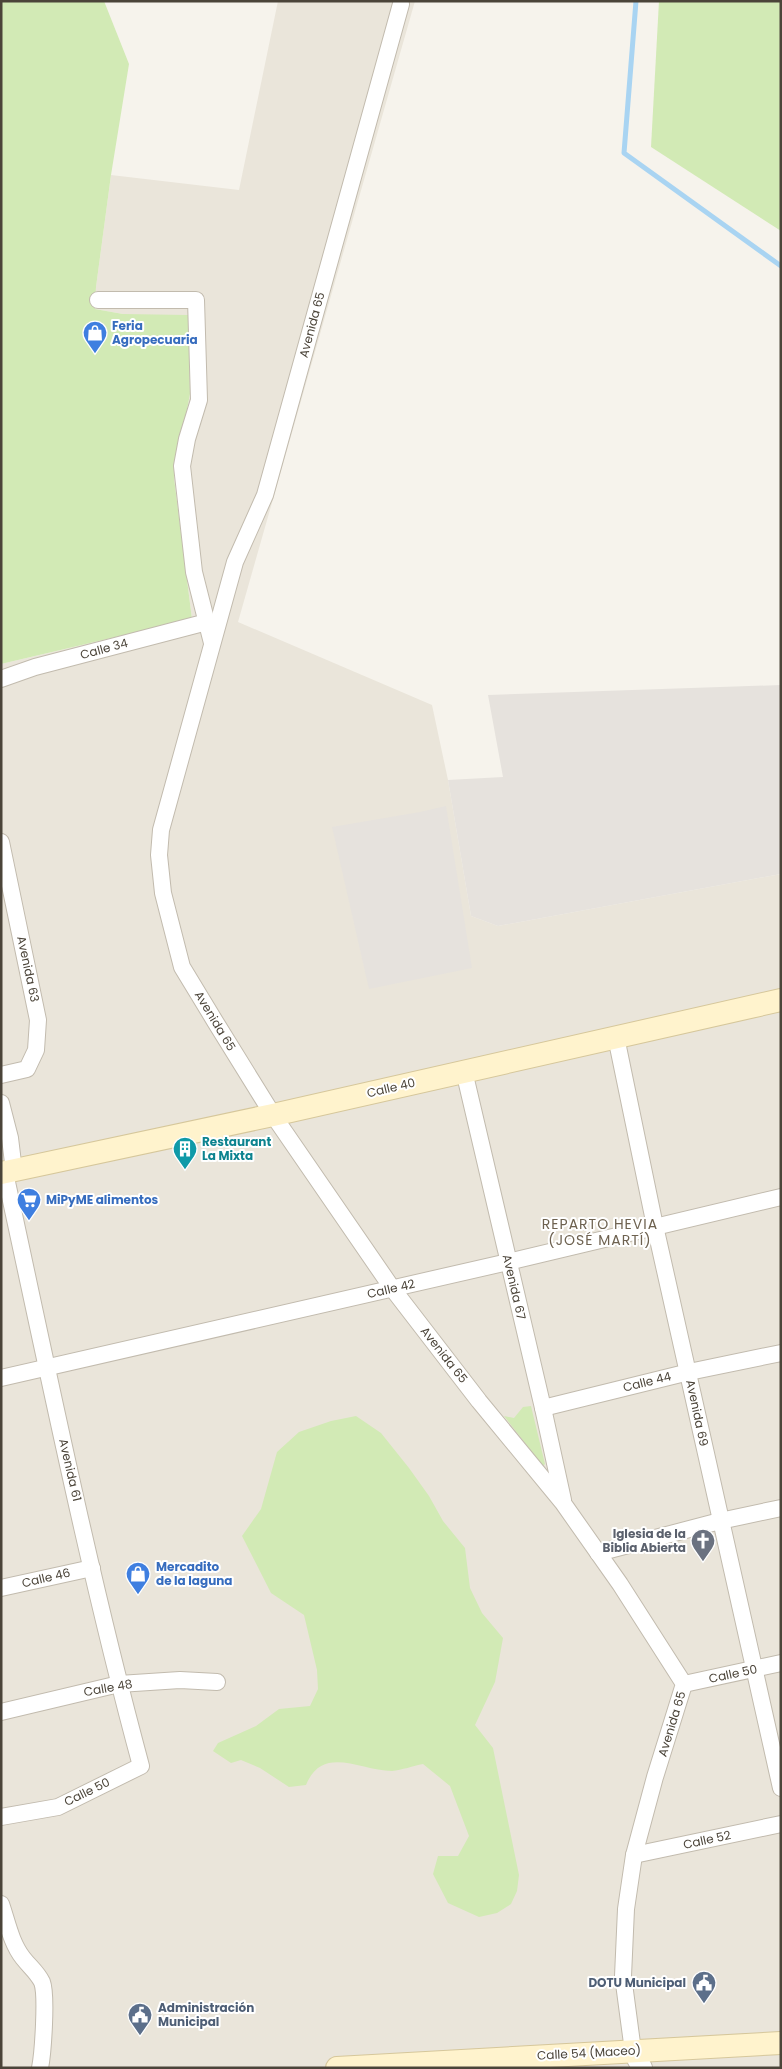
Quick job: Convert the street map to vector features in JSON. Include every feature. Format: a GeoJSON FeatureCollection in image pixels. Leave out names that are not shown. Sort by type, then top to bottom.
{"type":"FeatureCollection","features":[{"type":"Feature","properties":{"kind":"main road","name":"Calle 40"},"geometry":{"type":"LineString","coordinates":[[7,1172],[273,1115],[781,1000]]}},
{"type":"Feature","properties":{"kind":"main road","name":"Calle 54 (Maceo)"},"geometry":{"type":"LineString","coordinates":[[337,2068],[638,2059],[781,2043]]}},
{"type":"Feature","properties":{"kind":"street","name":"Avenida 65"},"geometry":{"type":"LineString","coordinates":[[401,4],[265,495],[235,562],[161,830],[159,855],[163,893],[182,967],[273,1115],[392,1288],[479,1401],[563,1503],[684,1684],[655,1777],[634,1855],[626,1909],[623,1976],[638,2059]]}},
{"type":"Feature","properties":{"kind":"street","name":"Avenida 65"},"geometry":{"type":"LineString","coordinates":[[98,300],[196,300],[199,400],[187,440],[182,466],[194,572],[212,643]]}},
{"type":"Feature","properties":{"kind":"street","name":"Calle 34"},"geometry":{"type":"LineString","coordinates":[[1,679],[35,668],[207,622]]}},
{"type":"Feature","properties":{"kind":"street","name":"Avenida 63"},"geometry":{"type":"LineString","coordinates":[[1,842],[38,1020],[36,1050],[27,1069],[1,1075]]}},
{"type":"Feature","properties":{"kind":"street","name":"Avenida 69"},"geometry":{"type":"LineString","coordinates":[[616,1037],[655,1226],[781,1788]]}},
{"type":"Feature","properties":{"kind":"street","name":"Avenida 67"},"geometry":{"type":"LineString","coordinates":[[464,1071],[543,1408],[563,1503]]}},
{"type":"Feature","properties":{"kind":"street"},"geometry":{"type":"LineString","coordinates":[[1,1075],[1,1080]]}},
{"type":"Feature","properties":{"kind":"street","name":"Avenida 61"},"geometry":{"type":"LineString","coordinates":[[1,1103],[10,1138],[7,1172],[47,1367],[119,1684],[141,1766]]}},
{"type":"Feature","properties":{"kind":"street","name":"Calle 42"},"geometry":{"type":"LineString","coordinates":[[1,1378],[508,1262],[781,1197]]}},
{"type":"Feature","properties":{"kind":"street","name":"Calle 44"},"geometry":{"type":"LineString","coordinates":[[543,1408],[689,1372],[781,1353]]}},
{"type":"Feature","properties":{"kind":"street"},"geometry":{"type":"LineString","coordinates":[[598,1553],[720,1521],[781,1508]]}},
{"type":"Feature","properties":{"kind":"street","name":"Calle 46"},"geometry":{"type":"LineString","coordinates":[[1,1588],[92,1568]]}},
{"type":"Feature","properties":{"kind":"street","name":"Calle 50"},"geometry":{"type":"LineString","coordinates":[[684,1684],[781,1663]]}},
{"type":"Feature","properties":{"kind":"street","name":"Calle 48"},"geometry":{"type":"LineString","coordinates":[[1,1712],[119,1684],[180,1680],[217,1682]]}},
{"type":"Feature","properties":{"kind":"street","name":"Calle 50"},"geometry":{"type":"LineString","coordinates":[[1,1817],[58,1806],[141,1766]]}},
{"type":"Feature","properties":{"kind":"street","name":"Calle 52"},"geometry":{"type":"LineString","coordinates":[[634,1855],[781,1824]]}},
{"type":"Feature","properties":{"kind":"street"},"geometry":{"type":"LineString","coordinates":[[1,1904],[13,1939],[23,1958],[35,1970],[43,1985],[43,2045],[40,2068]]}},
{"type":"Feature","properties":{"kind":"shaded area"},"geometry":{"type":"Polygon","coordinates":[[[278,1],[415,1],[238,622],[432,705],[448,780],[471,916],[498,926],[781,874],[781,2068],[1,2068],[1,664],[192,619],[174,478],[190,394],[123,314],[95,309],[96,287],[111,175],[239,190],[278,1]]]}},
{"type":"Feature","properties":{"kind":"shaded area"},"geometry":{"type":"Polygon","coordinates":[[[781,685],[781,874],[498,926],[471,916],[448,780],[503,777],[488,695],[781,685]]]}},
{"type":"Feature","properties":{"kind":"shaded area"},"geometry":{"type":"Polygon","coordinates":[[[446,806],[472,968],[369,989],[332,827],[446,806]]]}},
{"type":"Feature","properties":{"kind":"green space","name":"Feria Agropecuaria"},"geometry":{"type":"Polygon","coordinates":[[[1,1],[104,1],[129,64],[111,175],[96,287],[95,309],[123,314],[188,315],[190,394],[174,478],[192,619],[1,664],[1,1]]]}},
{"type":"Feature","properties":{"kind":"green space"},"geometry":{"type":"Polygon","coordinates":[[[659,1],[781,1],[781,231],[651,147],[659,1]]]}},
{"type":"Feature","properties":{"kind":"green space"},"geometry":{"type":"Polygon","coordinates":[[[531,1406],[545,1464],[543,1466],[504,1416],[514,1418],[523,1407],[531,1406]]]}},
{"type":"Feature","properties":{"kind":"green space"},"geometry":{"type":"Polygon","coordinates":[[[356,1416],[381,1433],[409,1468],[429,1496],[443,1521],[465,1548],[470,1588],[482,1613],[503,1638],[495,1682],[475,1725],[493,1748],[519,1875],[517,1891],[511,1904],[497,1913],[479,1917],[448,1903],[433,1874],[438,1856],[458,1856],[469,1836],[450,1786],[423,1764],[392,1771],[332,1763],[322,1766],[313,1773],[306,1785],[289,1787],[260,1768],[241,1760],[231,1763],[213,1751],[218,1743],[256,1726],[279,1709],[310,1706],[318,1689],[317,1670],[304,1615],[271,1593],[242,1536],[261,1509],[277,1452],[299,1432],[331,1421],[356,1416]]]}},
{"type":"Feature","properties":{"kind":"waterway"},"geometry":{"type":"LineString","coordinates":[[636,1],[624,153],[781,266]]}},
{"type":"Feature","properties":{"kind":"place","name":"Feria Agropecuaria"},"geometry":{"type":"Point","coordinates":[95,354]}},
{"type":"Feature","properties":{"kind":"place","name":"Restaurant La Mixta"},"geometry":{"type":"Point","coordinates":[185,1170]}},
{"type":"Feature","properties":{"kind":"place","name":"MiPyME alimentos"},"geometry":{"type":"Point","coordinates":[29,1221]}},
{"type":"Feature","properties":{"kind":"place","name":"Iglesia de la Biblia Abierta"},"geometry":{"type":"Point","coordinates":[703,1562]}},
{"type":"Feature","properties":{"kind":"place","name":"Mercadito de la laguna"},"geometry":{"type":"Point","coordinates":[138,1595]}},
{"type":"Feature","properties":{"kind":"place","name":"DOTU Municipal"},"geometry":{"type":"Point","coordinates":[704,2004]}},
{"type":"Feature","properties":{"kind":"place","name":"Administración Municipal"},"geometry":{"type":"Point","coordinates":[140,2036]}},
{"type":"Feature","properties":{"kind":"district","name":"REPARTO HEVIA (JOSÉ MARTÍ)"},"geometry":{"type":"Point","coordinates":[600,1232]}}]}
